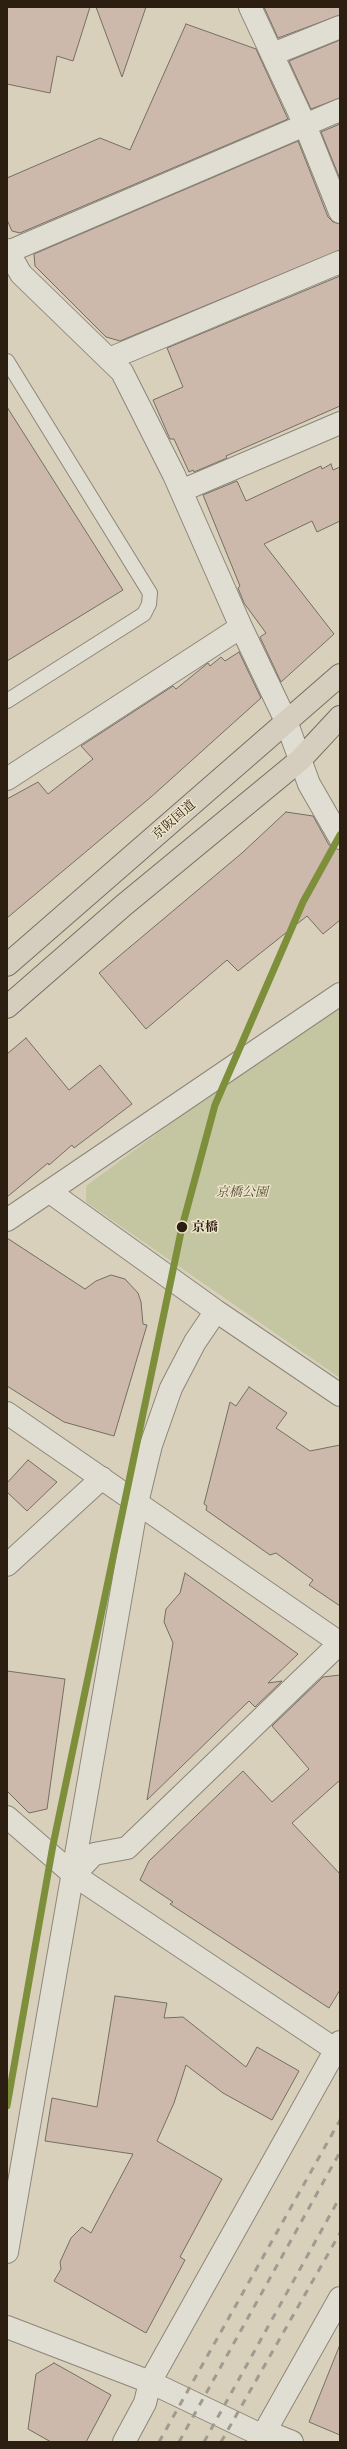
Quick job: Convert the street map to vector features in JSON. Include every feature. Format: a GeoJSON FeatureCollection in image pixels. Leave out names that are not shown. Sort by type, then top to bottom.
{"type":"FeatureCollection","features":[{"type":"Feature","properties":{"kind":"highway","name":"京阪国道"},"geometry":{"type":"LineString","coordinates":[[7,965],[340,675]]}},
{"type":"Feature","properties":{"kind":"highway"},"geometry":{"type":"LineString","coordinates":[[7,1007],[124,905],[300,760],[340,717]]}},
{"type":"Feature","properties":{"kind":"street"},"geometry":{"type":"LineString","coordinates":[[250,7],[305,125],[340,212]]}},
{"type":"Feature","properties":{"kind":"street"},"geometry":{"type":"LineString","coordinates":[[273,54],[340,27]]}},
{"type":"Feature","properties":{"kind":"street"},"geometry":{"type":"LineString","coordinates":[[340,110],[8,251],[21,274],[122,372],[181,491],[241,627],[286,721],[310,784],[340,838]]}},
{"type":"Feature","properties":{"kind":"street"},"geometry":{"type":"LineString","coordinates":[[109,359],[340,262]]}},
{"type":"Feature","properties":{"kind":"street"},"geometry":{"type":"LineString","coordinates":[[181,491],[340,423]]}},
{"type":"Feature","properties":{"kind":"street"},"geometry":{"type":"LineString","coordinates":[[9,773],[241,627]]}},
{"type":"Feature","properties":{"kind":"street"},"geometry":{"type":"LineString","coordinates":[[7,1220],[340,994]]}},
{"type":"Feature","properties":{"kind":"street"},"geometry":{"type":"LineString","coordinates":[[50,1192],[216,1311],[340,1395]]}},
{"type":"Feature","properties":{"kind":"street"},"geometry":{"type":"LineString","coordinates":[[7,2252],[74,1876],[137,1503],[151,1445],[171,1388],[195,1342],[216,1311]]}},
{"type":"Feature","properties":{"kind":"street"},"geometry":{"type":"LineString","coordinates":[[7,1413],[340,1643],[127,1848],[94,1854],[74,1876]]}},
{"type":"Feature","properties":{"kind":"street"},"geometry":{"type":"LineString","coordinates":[[7,1565],[102,1478]]}},
{"type":"Feature","properties":{"kind":"street"},"geometry":{"type":"LineString","coordinates":[[8,1819],[74,1876],[338,2046],[150,2382],[145,2403],[124,2442]]}},
{"type":"Feature","properties":{"kind":"street"},"geometry":{"type":"LineString","coordinates":[[261,2439],[340,2298]]}},
{"type":"Feature","properties":{"kind":"street"},"geometry":{"type":"LineString","coordinates":[[7,2327],[150,2382],[261,2439],[277,2436],[292,2442]]}},
{"type":"Feature","properties":{"kind":"lane"},"geometry":{"type":"LineString","coordinates":[[7,361],[150,593],[149,604],[144,614],[7,701]]}},
{"type":"Feature","properties":{"kind":"green space","name":"京橋公園"},"geometry":{"type":"Polygon","coordinates":[[[340,1006],[340,1378],[86,1202],[86,1186],[189,1110],[340,1006]]]}},
{"type":"Feature","properties":{"kind":"building"},"geometry":{"type":"Polygon","coordinates":[[[7,7],[90,7],[73,61],[57,56],[50,93],[7,84],[7,7]]]}},
{"type":"Feature","properties":{"kind":"building"},"geometry":{"type":"Polygon","coordinates":[[[96,7],[146,7],[122,77],[96,7]]]}},
{"type":"Feature","properties":{"kind":"building"},"geometry":{"type":"Polygon","coordinates":[[[264,7],[340,7],[340,15],[278,38],[264,7]]]}},
{"type":"Feature","properties":{"kind":"building"},"geometry":{"type":"Polygon","coordinates":[[[186,24],[256,49],[288,119],[20,233],[12,231],[7,220],[7,178],[100,138],[130,150],[186,24]]]}},
{"type":"Feature","properties":{"kind":"building"},"geometry":{"type":"Polygon","coordinates":[[[340,40],[340,98],[311,109],[289,61],[340,40]]]}},
{"type":"Feature","properties":{"kind":"building"},"geometry":{"type":"Polygon","coordinates":[[[340,124],[340,179],[321,132],[340,124]]]}},
{"type":"Feature","properties":{"kind":"building"},"geometry":{"type":"Polygon","coordinates":[[[298,141],[328,217],[333,222],[340,224],[340,250],[120,341],[106,337],[35,266],[34,254],[298,141]]]}},
{"type":"Feature","properties":{"kind":"building"},"geometry":{"type":"Polygon","coordinates":[[[340,276],[340,406],[226,456],[227,458],[194,472],[193,470],[189,472],[174,439],[170,439],[153,400],[183,387],[167,348],[340,276]]]}},
{"type":"Feature","properties":{"kind":"building"},"geometry":{"type":"Polygon","coordinates":[[[7,407],[123,590],[7,661],[7,407]]]}},
{"type":"Feature","properties":{"kind":"building"},"geometry":{"type":"Polygon","coordinates":[[[331,464],[333,470],[340,467],[340,521],[317,532],[312,521],[264,544],[334,634],[281,682],[260,637],[266,633],[244,603],[238,588],[240,586],[203,495],[237,481],[246,501],[321,466],[322,469],[331,464]]]}},
{"type":"Feature","properties":{"kind":"building"},"geometry":{"type":"Polygon","coordinates":[[[239,652],[261,698],[151,797],[7,918],[7,799],[38,782],[48,794],[93,759],[81,746],[173,686],[176,689],[208,663],[210,666],[221,657],[225,661],[239,652]]]}},
{"type":"Feature","properties":{"kind":"building"},"geometry":{"type":"Polygon","coordinates":[[[286,812],[313,816],[329,845],[340,850],[340,920],[323,934],[307,916],[238,971],[227,960],[146,1029],[99,973],[242,853],[286,812]]]}},
{"type":"Feature","properties":{"kind":"building"},"geometry":{"type":"Polygon","coordinates":[[[26,1038],[69,1090],[100,1065],[132,1104],[74,1148],[72,1145],[49,1165],[48,1163],[7,1197],[7,1054],[26,1038]]]}},
{"type":"Feature","properties":{"kind":"building"},"geometry":{"type":"Polygon","coordinates":[[[7,1238],[85,1289],[96,1281],[111,1275],[125,1279],[138,1293],[141,1302],[143,1324],[147,1325],[114,1436],[64,1422],[7,1386],[7,1238]]]}},
{"type":"Feature","properties":{"kind":"building"},"geometry":{"type":"Polygon","coordinates":[[[249,1387],[287,1413],[276,1428],[310,1451],[340,1445],[340,1606],[309,1585],[313,1580],[276,1553],[270,1555],[206,1510],[207,1506],[204,1504],[230,1402],[236,1406],[249,1387]]]}},
{"type":"Feature","properties":{"kind":"building"},"geometry":{"type":"Polygon","coordinates":[[[28,1460],[57,1482],[27,1511],[7,1492],[7,1483],[28,1460]]]}},
{"type":"Feature","properties":{"kind":"building"},"geometry":{"type":"Polygon","coordinates":[[[185,1573],[298,1654],[268,1683],[282,1681],[255,1707],[249,1701],[147,1800],[173,1643],[164,1622],[166,1609],[180,1593],[185,1573]]]}},
{"type":"Feature","properties":{"kind":"building"},"geometry":{"type":"Polygon","coordinates":[[[7,1671],[65,1679],[47,1809],[29,1813],[7,1791],[7,1671]]]}},
{"type":"Feature","properties":{"kind":"building"},"geometry":{"type":"Polygon","coordinates":[[[340,1675],[340,1780],[292,1823],[340,1874],[340,1990],[329,2008],[170,1904],[173,1902],[140,1880],[149,1861],[243,1771],[272,1802],[309,1769],[272,1726],[323,1677],[340,1675]]]}},
{"type":"Feature","properties":{"kind":"building"},"geometry":{"type":"Polygon","coordinates":[[[115,1996],[167,2003],[164,2018],[183,2017],[246,2067],[257,2047],[299,2071],[272,2120],[223,2093],[186,2065],[174,2103],[157,2141],[222,2179],[180,2257],[185,2260],[146,2333],[54,2281],[61,2269],[60,2262],[71,2238],[82,2227],[91,2233],[133,2154],[45,2141],[52,2098],[97,2107],[115,1996]]]}},
{"type":"Feature","properties":{"kind":"building"},"geometry":{"type":"Polygon","coordinates":[[[340,2347],[340,2435],[309,2422],[340,2347]]]}},
{"type":"Feature","properties":{"kind":"building"},"geometry":{"type":"Polygon","coordinates":[[[54,2363],[111,2395],[86,2442],[51,2442],[28,2429],[36,2374],[54,2363]]]}},
{"type":"Feature","properties":{"kind":"railway"},"geometry":{"type":"LineString","coordinates":[[159,2442],[340,2120]]}},
{"type":"Feature","properties":{"kind":"railway"},"geometry":{"type":"LineString","coordinates":[[179,2442],[340,2152]]}},
{"type":"Feature","properties":{"kind":"railway"},"geometry":{"type":"LineString","coordinates":[[204,2442],[340,2197]]}},
{"type":"Feature","properties":{"kind":"railway"},"geometry":{"type":"LineString","coordinates":[[221,2442],[340,2233]]}},
{"type":"Feature","properties":{"kind":"transit line"},"geometry":{"type":"LineString","coordinates":[[7,2106],[53,1845],[182,1227],[215,1105],[303,902],[340,835]]}},
{"type":"Feature","properties":{"kind":"place","name":"京橋"},"geometry":{"type":"Point","coordinates":[182,1227]}}]}
